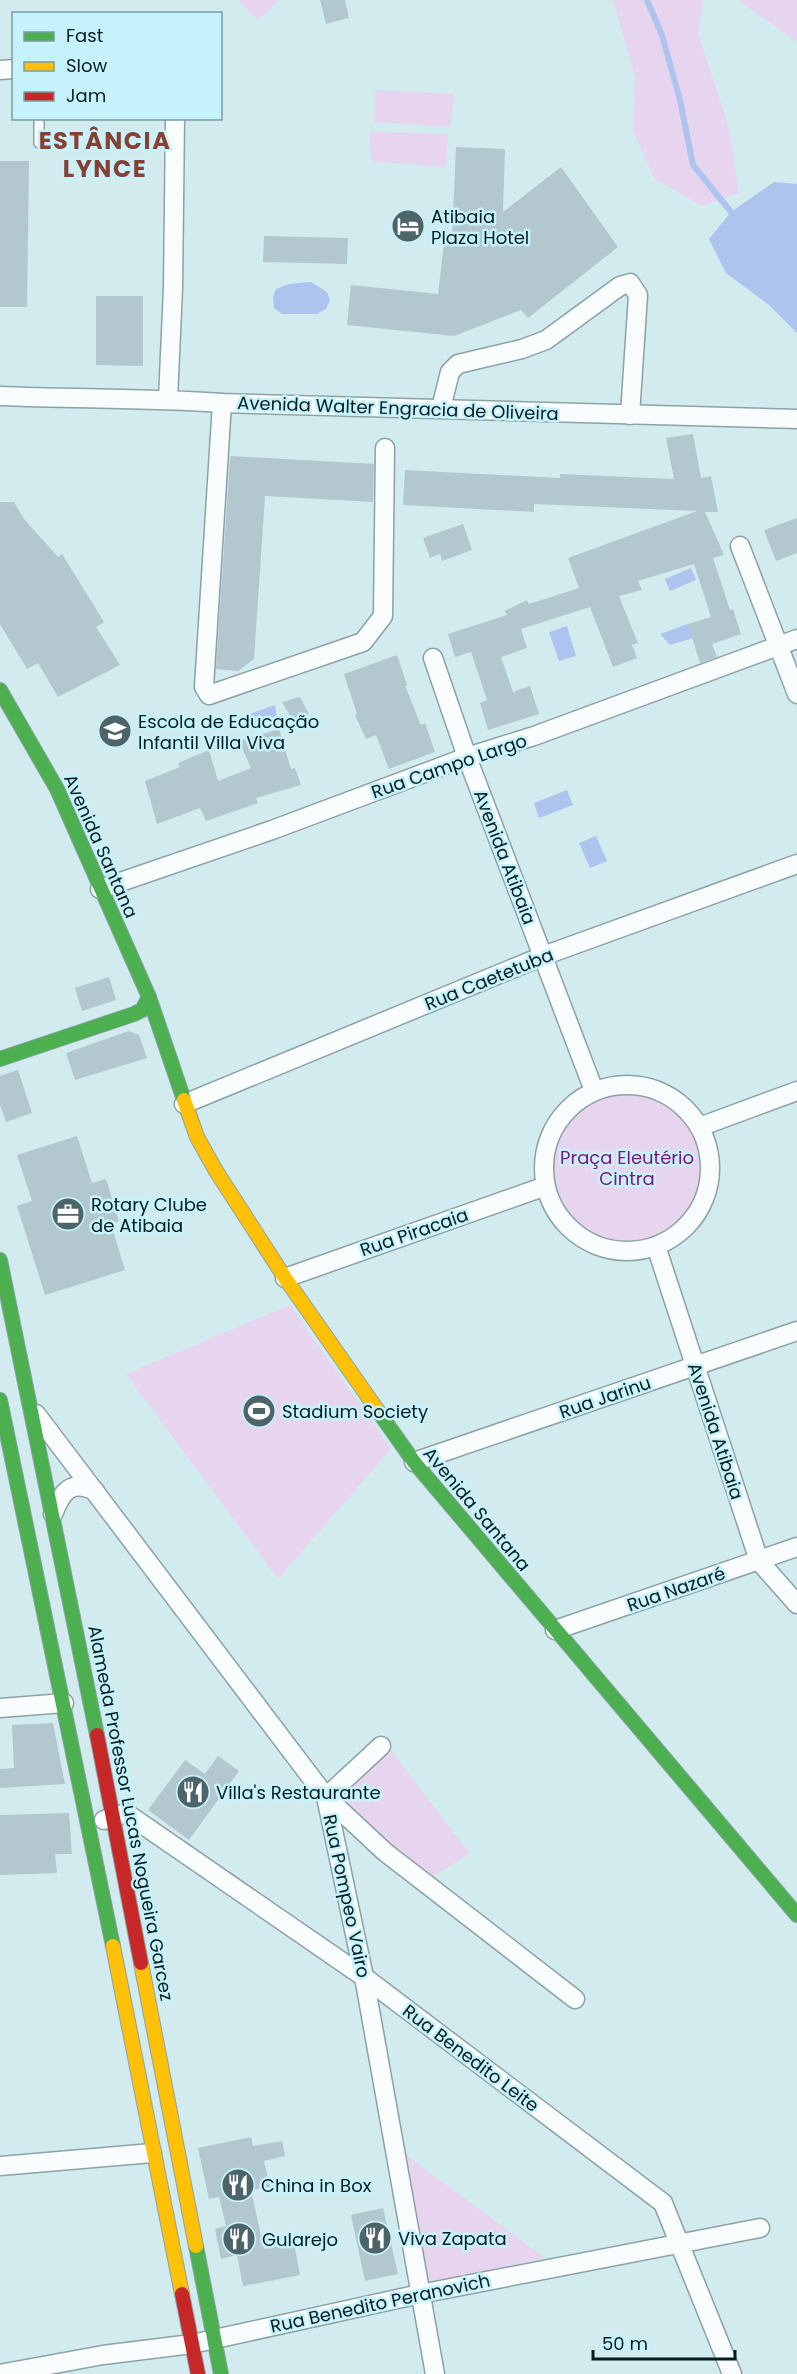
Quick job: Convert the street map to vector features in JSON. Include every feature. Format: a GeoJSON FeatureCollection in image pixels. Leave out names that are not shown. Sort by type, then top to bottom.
{"type":"FeatureCollection","features":[{"type":"Feature","properties":{"kind":"main road","name":"Avenida Santana"},"geometry":{"type":"LineString","coordinates":[[0,690],[57,789],[149,997],[197,1137],[216,1171],[285,1278],[414,1462],[797,1915]]}},
{"type":"Feature","properties":{"kind":"main road"},"geometry":{"type":"LineString","coordinates":[[0,1059],[134,1014],[142,1010],[149,997]]}},
{"type":"Feature","properties":{"kind":"main road"},"geometry":{"type":"LineString","coordinates":[[134,1014],[143,1014],[158,1022]]}},
{"type":"Feature","properties":{"kind":"main road","name":"Alameda Professor Lucas Nogueira Garcez"},"geometry":{"type":"LineString","coordinates":[[0,1260],[33,1410],[109,1793],[120,1815],[221,2374]]}},
{"type":"Feature","properties":{"kind":"main road"},"geometry":{"type":"LineString","coordinates":[[0,1385],[33,1410]]}},
{"type":"Feature","properties":{"kind":"main road"},"geometry":{"type":"LineString","coordinates":[[0,1401],[64,1703],[152,2153],[198,2374]]}},
{"type":"Feature","properties":{"kind":"street"},"geometry":{"type":"LineString","coordinates":[[168,399],[173,288],[175,120]]}},
{"type":"Feature","properties":{"kind":"street"},"geometry":{"type":"LineString","coordinates":[[441,408],[450,372],[458,364],[522,349],[546,340],[620,286],[630,283],[638,295],[630,415]]}},
{"type":"Feature","properties":{"kind":"street","name":"Avenida Walter Engracia de Oliveira"},"geometry":{"type":"LineString","coordinates":[[0,396],[92,400],[168,399],[222,403],[797,419]]}},
{"type":"Feature","properties":{"kind":"street"},"geometry":{"type":"LineString","coordinates":[[222,403],[204,687],[209,695],[363,642],[383,616],[385,448]]}},
{"type":"Feature","properties":{"kind":"street"},"geometry":{"type":"LineString","coordinates":[[740,546],[797,694]]}},
{"type":"Feature","properties":{"kind":"street","name":"Rua Campo Largo"},"geometry":{"type":"LineString","coordinates":[[100,889],[272,830],[467,757],[534,736],[797,639]]}},
{"type":"Feature","properties":{"kind":"street","name":"Avenida Atibaia"},"geometry":{"type":"LineString","coordinates":[[433,658],[467,757],[593,1088]]}},
{"type":"Feature","properties":{"kind":"street","name":"Rua Caetetuba"},"geometry":{"type":"LineString","coordinates":[[184,1104],[543,956],[797,864]]}},
{"type":"Feature","properties":{"kind":"street"},"geometry":{"type":"LineString","coordinates":[[624,1084],[650,1088],[674,1098],[702,1126],[711,1165],[708,1191],[696,1215],[678,1234],[656,1246],[630,1251],[604,1248],[580,1237],[561,1220],[543,1187],[546,1145],[557,1121],[575,1102],[593,1088],[624,1084]]}},
{"type":"Feature","properties":{"kind":"street"},"geometry":{"type":"LineString","coordinates":[[702,1126],[797,1090]]}},
{"type":"Feature","properties":{"kind":"street","name":"Rua Piracaia"},"geometry":{"type":"LineString","coordinates":[[285,1278],[543,1187]]}},
{"type":"Feature","properties":{"kind":"street","name":"Avenida Atibaia"},"geometry":{"type":"LineString","coordinates":[[656,1246],[759,1561],[797,1604]]}},
{"type":"Feature","properties":{"kind":"street","name":"Rua Jarinu"},"geometry":{"type":"LineString","coordinates":[[414,1462],[797,1331]]}},
{"type":"Feature","properties":{"kind":"street","name":"Rua Pompeo Vairo"},"geometry":{"type":"LineString","coordinates":[[33,1410],[326,1797],[364,1977],[435,2374]]}},
{"type":"Feature","properties":{"kind":"street"},"geometry":{"type":"LineString","coordinates":[[53,1514],[63,1493],[72,1487],[83,1485],[95,1491]]}},
{"type":"Feature","properties":{"kind":"street","name":"Rua Nazaré"},"geometry":{"type":"LineString","coordinates":[[555,1630],[797,1547]]}},
{"type":"Feature","properties":{"kind":"street"},"geometry":{"type":"LineString","coordinates":[[0,1708],[64,1703]]}},
{"type":"Feature","properties":{"kind":"street"},"geometry":{"type":"LineString","coordinates":[[381,1746],[326,1797],[385,1852],[574,1999]]}},
{"type":"Feature","properties":{"kind":"street"},"geometry":{"type":"LineString","coordinates":[[86,1822],[120,1815]]}},
{"type":"Feature","properties":{"kind":"street","name":"Rua Benedito Leite"},"geometry":{"type":"LineString","coordinates":[[120,1815],[364,1977],[663,2203],[732,2374]]}},
{"type":"Feature","properties":{"kind":"street"},"geometry":{"type":"LineString","coordinates":[[0,2166],[152,2153]]}},
{"type":"Feature","properties":{"kind":"street","name":"Rua Benedito Peranovich"},"geometry":{"type":"LineString","coordinates":[[0,2373],[103,2355],[192,2344],[420,2294],[760,2228]]}},
{"type":"Feature","properties":{"kind":"lane"},"geometry":{"type":"LineString","coordinates":[[39,120],[39,143]]}},
{"type":"Feature","properties":{"kind":"green space"},"geometry":{"type":"Polygon","coordinates":[[[238,0],[279,0],[258,20],[238,0]]]}},
{"type":"Feature","properties":{"kind":"green space"},"geometry":{"type":"Polygon","coordinates":[[[613,0],[703,0],[698,33],[729,128],[739,193],[702,206],[654,178],[633,131],[635,77],[613,0]]]}},
{"type":"Feature","properties":{"kind":"green space"},"geometry":{"type":"Polygon","coordinates":[[[738,0],[797,0],[797,42],[738,0]]]}},
{"type":"Feature","properties":{"kind":"green space"},"geometry":{"type":"Polygon","coordinates":[[[375,90],[454,94],[450,127],[374,122],[375,90]]]}},
{"type":"Feature","properties":{"kind":"green space"},"geometry":{"type":"Polygon","coordinates":[[[370,132],[448,134],[446,167],[371,161],[370,132]]]}},
{"type":"Feature","properties":{"kind":"green space","name":"Praça Eleutério Cintra"},"geometry":{"type":"Polygon","coordinates":[[[627,1085],[643,1086],[659,1091],[686,1109],[704,1136],[709,1152],[709,1184],[704,1200],[686,1227],[659,1245],[643,1250],[627,1251],[611,1250],[595,1245],[568,1227],[550,1200],[545,1184],[544,1168],[545,1152],[550,1136],[568,1109],[595,1091],[611,1086],[627,1085]]]}},
{"type":"Feature","properties":{"kind":"green space","name":"Stadium Society"},"geometry":{"type":"Polygon","coordinates":[[[290,1305],[391,1449],[278,1579],[126,1374],[290,1305]]]}},
{"type":"Feature","properties":{"kind":"green space"},"geometry":{"type":"Polygon","coordinates":[[[387,1745],[470,1854],[430,1878],[339,1797],[387,1745]]]}},
{"type":"Feature","properties":{"kind":"green space"},"geometry":{"type":"Polygon","coordinates":[[[402,2152],[545,2258],[428,2283],[402,2152]]]}},
{"type":"Feature","properties":{"kind":"water"},"geometry":{"type":"Polygon","coordinates":[[[774,182],[797,184],[797,333],[769,305],[726,273],[709,239],[731,212],[774,182]]]}},
{"type":"Feature","properties":{"kind":"water"},"geometry":{"type":"Polygon","coordinates":[[[311,282],[327,292],[330,300],[326,309],[317,314],[282,314],[274,308],[273,297],[276,289],[289,284],[311,282]]]}},
{"type":"Feature","properties":{"kind":"water"},"geometry":{"type":"Polygon","coordinates":[[[691,568],[696,580],[670,591],[665,579],[691,568]]]}},
{"type":"Feature","properties":{"kind":"water"},"geometry":{"type":"Polygon","coordinates":[[[688,624],[693,638],[670,645],[660,634],[688,624]]]}},
{"type":"Feature","properties":{"kind":"water"},"geometry":{"type":"Polygon","coordinates":[[[567,626],[576,656],[559,661],[549,632],[567,626]]]}},
{"type":"Feature","properties":{"kind":"water"},"geometry":{"type":"Polygon","coordinates":[[[275,705],[277,719],[258,725],[244,716],[275,705]]]}},
{"type":"Feature","properties":{"kind":"water"},"geometry":{"type":"Polygon","coordinates":[[[567,790],[573,805],[539,818],[534,803],[567,790]]]}},
{"type":"Feature","properties":{"kind":"water"},"geometry":{"type":"Polygon","coordinates":[[[596,836],[607,861],[590,868],[579,843],[596,836]]]}},
{"type":"Feature","properties":{"kind":"building"},"geometry":{"type":"Polygon","coordinates":[[[320,0],[345,0],[349,18],[326,24],[320,0]]]}},
{"type":"Feature","properties":{"kind":"building"},"geometry":{"type":"Polygon","coordinates":[[[456,147],[505,149],[503,212],[561,167],[618,247],[528,318],[521,310],[454,336],[347,325],[351,285],[438,294],[444,243],[452,239],[456,147]]]}},
{"type":"Feature","properties":{"kind":"building"},"geometry":{"type":"Polygon","coordinates":[[[0,161],[29,161],[27,307],[0,307],[0,161]]]}},
{"type":"Feature","properties":{"kind":"building"},"geometry":{"type":"Polygon","coordinates":[[[264,236],[348,238],[347,264],[263,262],[264,236]]]}},
{"type":"Feature","properties":{"kind":"building"},"geometry":{"type":"Polygon","coordinates":[[[96,296],[143,296],[143,366],[96,365],[96,296]]]}},
{"type":"Feature","properties":{"kind":"building"},"geometry":{"type":"Polygon","coordinates":[[[693,434],[701,478],[711,476],[718,512],[705,512],[724,555],[713,558],[730,610],[733,609],[741,634],[712,644],[717,657],[700,663],[688,624],[711,617],[694,564],[638,581],[642,590],[619,596],[638,643],[632,645],[637,658],[613,667],[590,607],[521,629],[527,648],[501,657],[513,692],[530,686],[539,714],[488,730],[480,703],[487,700],[471,652],[455,657],[448,634],[507,615],[505,611],[527,600],[529,604],[579,588],[568,558],[697,511],[534,504],[534,512],[403,505],[405,470],[560,478],[560,474],[674,479],[666,438],[693,434]]]}},
{"type":"Feature","properties":{"kind":"building"},"geometry":{"type":"Polygon","coordinates":[[[230,456],[374,464],[373,502],[265,496],[254,659],[238,671],[216,669],[230,456]]]}},
{"type":"Feature","properties":{"kind":"building"},"geometry":{"type":"Polygon","coordinates":[[[0,502],[14,502],[24,519],[58,557],[62,554],[104,622],[96,627],[120,665],[58,697],[38,663],[27,669],[0,624],[0,502]]]}},
{"type":"Feature","properties":{"kind":"building"},"geometry":{"type":"Polygon","coordinates":[[[797,518],[797,553],[776,561],[764,530],[797,518]]]}},
{"type":"Feature","properties":{"kind":"building"},"geometry":{"type":"Polygon","coordinates":[[[463,524],[472,550],[442,561],[440,554],[430,558],[423,538],[463,524]]]}},
{"type":"Feature","properties":{"kind":"building"},"geometry":{"type":"Polygon","coordinates":[[[397,655],[407,685],[405,686],[421,725],[425,723],[435,752],[389,769],[376,735],[366,739],[355,715],[357,714],[344,674],[397,655]]]}},
{"type":"Feature","properties":{"kind":"building"},"geometry":{"type":"Polygon","coordinates":[[[300,697],[309,714],[292,719],[282,702],[300,697]]]}},
{"type":"Feature","properties":{"kind":"building"},"geometry":{"type":"Polygon","coordinates":[[[279,729],[291,769],[295,768],[301,785],[256,798],[258,803],[206,821],[200,808],[157,824],[145,781],[180,767],[178,763],[209,750],[218,781],[251,768],[239,741],[279,729]]]}},
{"type":"Feature","properties":{"kind":"building"},"geometry":{"type":"Polygon","coordinates":[[[109,977],[116,1000],[82,1011],[75,988],[109,977]]]}},
{"type":"Feature","properties":{"kind":"building"},"geometry":{"type":"Polygon","coordinates":[[[129,1031],[139,1035],[147,1058],[75,1080],[66,1053],[129,1031]]]}},
{"type":"Feature","properties":{"kind":"building"},"geometry":{"type":"Polygon","coordinates":[[[18,1070],[32,1113],[6,1122],[0,1105],[0,1076],[18,1070]]]}},
{"type":"Feature","properties":{"kind":"building"},"geometry":{"type":"Polygon","coordinates":[[[77,1136],[92,1183],[106,1179],[119,1221],[111,1224],[125,1270],[45,1295],[17,1206],[32,1201],[17,1155],[77,1136]]]}},
{"type":"Feature","properties":{"kind":"building"},"geometry":{"type":"Polygon","coordinates":[[[53,1723],[65,1784],[0,1788],[0,1769],[14,1768],[12,1725],[53,1723]]]}},
{"type":"Feature","properties":{"kind":"building","name":"Villa's Restaurante"},"geometry":{"type":"Polygon","coordinates":[[[218,1756],[239,1771],[189,1840],[148,1810],[185,1760],[205,1774],[218,1756]]]}},
{"type":"Feature","properties":{"kind":"building"},"geometry":{"type":"Polygon","coordinates":[[[69,1813],[72,1854],[55,1854],[57,1873],[0,1875],[0,1815],[69,1813]]]}},
{"type":"Feature","properties":{"kind":"building"},"geometry":{"type":"Polygon","coordinates":[[[251,2137],[253,2146],[282,2141],[285,2156],[264,2161],[270,2187],[251,2190],[264,2249],[294,2243],[300,2275],[243,2286],[237,2255],[221,2259],[215,2229],[226,2226],[219,2197],[209,2199],[198,2148],[251,2137]]]}},
{"type":"Feature","properties":{"kind":"building","name":"Viva Zapata"},"geometry":{"type":"Polygon","coordinates":[[[383,2208],[398,2274],[365,2281],[351,2215],[383,2208]]]}},
{"type":"Feature","properties":{"kind":"waterway"},"geometry":{"type":"LineString","coordinates":[[647,0],[662,35],[680,100],[693,165],[731,212]]}},
{"type":"Feature","properties":{"kind":"traffic: fast"},"geometry":{"type":"LineString","coordinates":[[0,690],[57,789],[149,997],[184,1100]]}},
{"type":"Feature","properties":{"kind":"traffic: fast"},"geometry":{"type":"LineString","coordinates":[[0,1059],[134,1014],[142,1010],[149,997]]}},
{"type":"Feature","properties":{"kind":"traffic: fast"},"geometry":{"type":"LineString","coordinates":[[0,1260],[97,1735]]}},
{"type":"Feature","properties":{"kind":"traffic: fast"},"geometry":{"type":"LineString","coordinates":[[0,1400],[113,1946]]}},
{"type":"Feature","properties":{"kind":"traffic: fast"},"geometry":{"type":"LineString","coordinates":[[378,1411],[414,1462],[797,1915]]}},
{"type":"Feature","properties":{"kind":"traffic: fast"},"geometry":{"type":"LineString","coordinates":[[196,2246],[221,2374]]}},
{"type":"Feature","properties":{"kind":"traffic: slow"},"geometry":{"type":"LineString","coordinates":[[184,1100],[197,1137],[216,1171],[285,1278],[378,1411]]}},
{"type":"Feature","properties":{"kind":"traffic: slow"},"geometry":{"type":"LineString","coordinates":[[113,1946],[182,2294]]}},
{"type":"Feature","properties":{"kind":"traffic: slow"},"geometry":{"type":"LineString","coordinates":[[141,1963],[196,2246]]}},
{"type":"Feature","properties":{"kind":"traffic: jam"},"geometry":{"type":"LineString","coordinates":[[97,1735],[141,1963]]}},
{"type":"Feature","properties":{"kind":"traffic: jam"},"geometry":{"type":"LineString","coordinates":[[182,2294],[198,2374]]}},
{"type":"Feature","properties":{"kind":"place","name":"Atibaia Plaza Hotel"},"geometry":{"type":"Point","coordinates":[408,226]}},
{"type":"Feature","properties":{"kind":"place","name":"Escola de Educação Infantil Villa Viva"},"geometry":{"type":"Point","coordinates":[115,731]}},
{"type":"Feature","properties":{"kind":"place","name":"Rotary Clube de Atibaia"},"geometry":{"type":"Point","coordinates":[68,1214]}},
{"type":"Feature","properties":{"kind":"place","name":"Stadium Society"},"geometry":{"type":"Point","coordinates":[259,1411]}},
{"type":"Feature","properties":{"kind":"place","name":"Villa's Restaurante"},"geometry":{"type":"Point","coordinates":[193,1792]}},
{"type":"Feature","properties":{"kind":"place","name":"China in Box"},"geometry":{"type":"Point","coordinates":[238,2185]}},
{"type":"Feature","properties":{"kind":"place","name":"Viva Zapata"},"geometry":{"type":"Point","coordinates":[375,2238]}},
{"type":"Feature","properties":{"kind":"place","name":"Gularejo"},"geometry":{"type":"Point","coordinates":[239,2239]}},
{"type":"Feature","properties":{"kind":"district","name":"ESTÂNCIA LYNCE"},"geometry":{"type":"Point","coordinates":[105,154]}}]}
